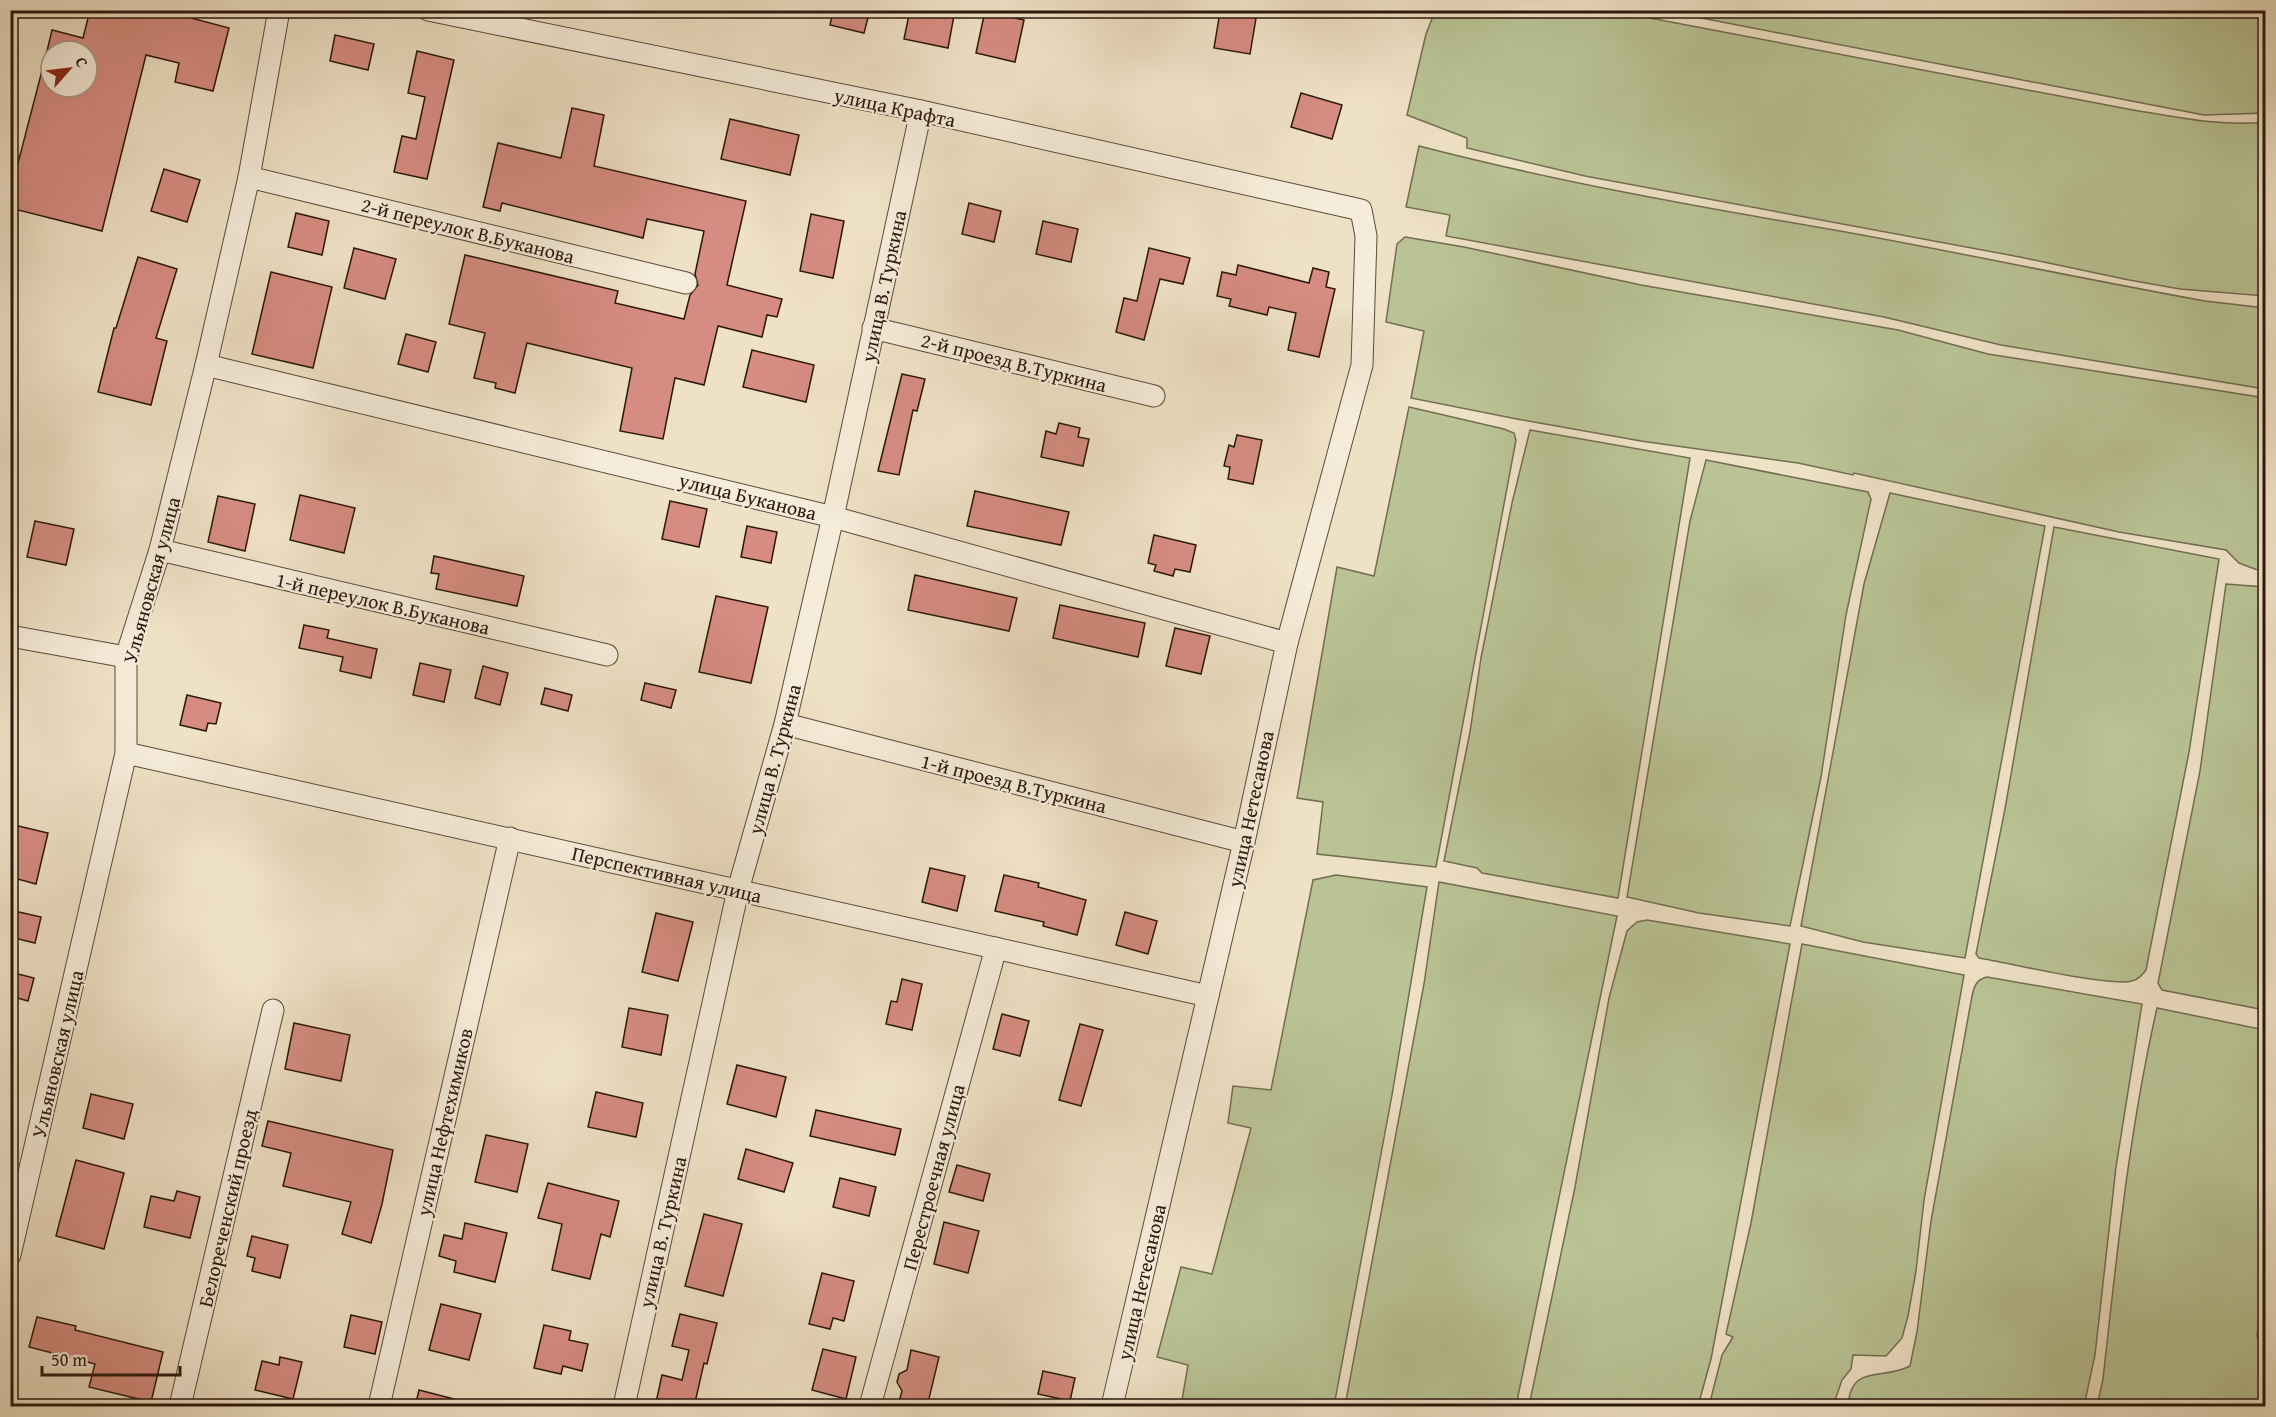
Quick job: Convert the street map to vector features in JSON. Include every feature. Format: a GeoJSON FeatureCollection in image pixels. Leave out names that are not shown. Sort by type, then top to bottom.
{"type":"FeatureCollection","features":[{"type":"Feature","properties":{"kind":"street","name":"Ульяновская улица"},"geometry":{"type":"LineString","coordinates":[[10,1256],[126,753],[126,657],[160,550],[206,365],[249,177],[279,10]]}},
{"type":"Feature","properties":{"kind":"street","name":"улица Крафта"},"geometry":{"type":"LineString","coordinates":[[428,10],[921,111],[1361,210]]}},
{"type":"Feature","properties":{"kind":"street","name":"улица В. Туркина"},"geometry":{"type":"LineString","coordinates":[[624,1407],[738,890],[785,724],[833,517],[921,111]]}},
{"type":"Feature","properties":{"kind":"street","name":"2-й переулок В.Буканова"},"geometry":{"type":"LineString","coordinates":[[249,177],[686,283]]}},
{"type":"Feature","properties":{"kind":"street","name":"улица Нетесанова"},"geometry":{"type":"LineString","coordinates":[[1112,1407],[1244,842],[1287,643],[1362,365],[1366,236],[1361,210]]}},
{"type":"Feature","properties":{"kind":"street","name":"2-й проезд В.Туркина"},"geometry":{"type":"LineString","coordinates":[[873,328],[1154,396]]}},
{"type":"Feature","properties":{"kind":"street","name":"улица Буканова"},"geometry":{"type":"LineString","coordinates":[[206,365],[833,517],[1287,643]]}},
{"type":"Feature","properties":{"kind":"street","name":"1-й переулок В.Буканова"},"geometry":{"type":"LineString","coordinates":[[160,550],[607,656]]}},
{"type":"Feature","properties":{"kind":"street"},"geometry":{"type":"LineString","coordinates":[[10,636],[126,657]]}},
{"type":"Feature","properties":{"kind":"street","name":"1-й проезд В.Туркина"},"geometry":{"type":"LineString","coordinates":[[785,724],[1244,842]]}},
{"type":"Feature","properties":{"kind":"street","name":"Перспективная улица"},"geometry":{"type":"LineString","coordinates":[[126,753],[1208,996]]}},
{"type":"Feature","properties":{"kind":"street","name":"улица Нефтехимиков"},"geometry":{"type":"LineString","coordinates":[[379,1407],[510,838]]}},
{"type":"Feature","properties":{"kind":"street","name":"Перестроечная улица"},"geometry":{"type":"LineString","coordinates":[[870,1407],[996,948]]}},
{"type":"Feature","properties":{"kind":"street","name":"Белореченский проезд"},"geometry":{"type":"LineString","coordinates":[[180,1407],[273,1010]]}},
{"type":"Feature","properties":{"kind":"green space"},"geometry":{"type":"Polygon","coordinates":[[[1435,11],[1613,11],[2133,110],[2215,122],[2265,122],[2265,296],[2180,289],[2129,280],[2020,257],[1585,176],[1467,148],[1467,138],[1407,115],[1426,34],[1435,11]]]}},
{"type":"Feature","properties":{"kind":"green space"},"geometry":{"type":"Polygon","coordinates":[[[1665,11],[2261,11],[2266,32],[2265,113],[2204,115],[1665,11]]]}},
{"type":"Feature","properties":{"kind":"green space"},"geometry":{"type":"Polygon","coordinates":[[[1419,146],[1629,193],[1886,239],[2205,301],[2265,308],[2265,389],[2001,345],[1884,317],[1446,236],[1450,215],[1406,207],[1419,146]]]}},
{"type":"Feature","properties":{"kind":"green space"},"geometry":{"type":"Polygon","coordinates":[[[1405,237],[1464,247],[1641,285],[1898,330],[1988,354],[2265,398],[2265,568],[2260,571],[2239,563],[2226,550],[2119,532],[1854,473],[1853,475],[1798,463],[1641,441],[1411,398],[1424,331],[1386,322],[1397,244],[1405,237]]]}},
{"type":"Feature","properties":{"kind":"green space"},"geometry":{"type":"Polygon","coordinates":[[[1409,407],[1504,429],[1514,433],[1516,440],[1436,867],[1317,854],[1323,802],[1297,798],[1337,567],[1374,576],[1409,407]]]}},
{"type":"Feature","properties":{"kind":"green space"},"geometry":{"type":"Polygon","coordinates":[[[1530,430],[1690,458],[1618,898],[1482,873],[1477,868],[1444,861],[1470,732],[1481,658],[1512,503],[1530,430]]]}},
{"type":"Feature","properties":{"kind":"green space"},"geometry":{"type":"Polygon","coordinates":[[[1706,460],[1868,492],[1871,499],[1846,615],[1821,777],[1790,926],[1699,913],[1627,897],[1690,521],[1706,460]]]}},
{"type":"Feature","properties":{"kind":"green space"},"geometry":{"type":"Polygon","coordinates":[[[1890,493],[2045,526],[1965,958],[1863,942],[1801,926],[1864,584],[1890,493]]]}},
{"type":"Feature","properties":{"kind":"green space"},"geometry":{"type":"Polygon","coordinates":[[[2054,527],[2219,559],[2189,752],[2146,970],[2132,981],[2081,978],[1979,958],[1976,954],[2005,809],[2054,527]]]}},
{"type":"Feature","properties":{"kind":"green space"},"geometry":{"type":"Polygon","coordinates":[[[2226,584],[2265,587],[2265,1010],[2162,990],[2158,983],[2200,771],[2226,584]]]}},
{"type":"Feature","properties":{"kind":"green space"},"geometry":{"type":"Polygon","coordinates":[[[1336,875],[1427,887],[1392,1095],[1334,1406],[1181,1406],[1188,1365],[1157,1357],[1181,1267],[1212,1274],[1251,1128],[1228,1123],[1233,1086],[1271,1090],[1313,880],[1336,875]]]}},
{"type":"Feature","properties":{"kind":"green space"},"geometry":{"type":"Polygon","coordinates":[[[1439,882],[1617,916],[1516,1406],[1345,1406],[1424,984],[1439,882]]]}},
{"type":"Feature","properties":{"kind":"green space"},"geometry":{"type":"Polygon","coordinates":[[[1647,920],[1790,944],[1711,1359],[1698,1406],[1529,1406],[1575,1187],[1609,998],[1627,931],[1637,922],[1647,920]]]}},
{"type":"Feature","properties":{"kind":"green space"},"geometry":{"type":"Polygon","coordinates":[[[1802,944],[1964,975],[1924,1200],[1908,1316],[1902,1338],[1886,1356],[1853,1355],[1851,1369],[1842,1380],[1833,1406],[1709,1406],[1722,1355],[1733,1337],[1726,1334],[1751,1223],[1802,944]]]}},
{"type":"Feature","properties":{"kind":"green space"},"geometry":{"type":"Polygon","coordinates":[[[1987,977],[2142,1004],[2116,1167],[2095,1355],[2084,1406],[1848,1406],[1850,1393],[1862,1378],[1910,1366],[1917,1332],[1931,1221],[1972,996],[1976,984],[1987,977]]]}},
{"type":"Feature","properties":{"kind":"green space"},"geometry":{"type":"Polygon","coordinates":[[[2157,1008],[2265,1030],[2266,1260],[2257,1336],[2265,1365],[2265,1406],[2097,1406],[2103,1379],[2131,1146],[2157,1008]]]}},
{"type":"Feature","properties":{"kind":"building"},"geometry":{"type":"Polygon","coordinates":[[[90,10],[193,10],[191,18],[229,28],[213,91],[175,82],[179,63],[146,55],[102,231],[10,208],[10,194],[39,82],[39,99],[99,99],[99,39],[50,39],[52,30],[83,38],[90,10]]]}},
{"type":"Feature","properties":{"kind":"building"},"geometry":{"type":"Polygon","coordinates":[[[833,10],[870,10],[864,33],[830,25],[833,10]]]}},
{"type":"Feature","properties":{"kind":"building"},"geometry":{"type":"Polygon","coordinates":[[[910,10],[955,10],[948,48],[904,39],[910,10]]]}},
{"type":"Feature","properties":{"kind":"building"},"geometry":{"type":"Polygon","coordinates":[[[985,11],[1024,20],[1015,62],[976,53],[985,11]]]}},
{"type":"Feature","properties":{"kind":"building"},"geometry":{"type":"Polygon","coordinates":[[[1220,12],[1256,18],[1250,54],[1214,48],[1220,12]]]}},
{"type":"Feature","properties":{"kind":"building"},"geometry":{"type":"Polygon","coordinates":[[[335,35],[374,44],[368,70],[330,61],[335,35]]]}},
{"type":"Feature","properties":{"kind":"building"},"geometry":{"type":"Polygon","coordinates":[[[417,51],[454,60],[427,179],[394,172],[402,136],[416,139],[425,97],[408,93],[417,51]]]}},
{"type":"Feature","properties":{"kind":"building"},"geometry":{"type":"Polygon","coordinates":[[[1301,93],[1342,105],[1332,139],[1291,127],[1301,93]]]}},
{"type":"Feature","properties":{"kind":"building"},"geometry":{"type":"Polygon","coordinates":[[[572,108],[604,115],[594,166],[746,201],[727,285],[782,299],[777,317],[767,315],[762,337],[718,326],[704,385],[675,378],[663,439],[620,431],[632,368],[527,343],[515,393],[495,388],[496,383],[474,378],[485,333],[449,324],[465,255],[618,291],[615,303],[684,319],[690,295],[698,285],[695,274],[704,231],[647,219],[643,238],[502,203],[500,211],[483,207],[498,143],[561,158],[572,108]]]}},
{"type":"Feature","properties":{"kind":"building"},"geometry":{"type":"Polygon","coordinates":[[[730,119],[799,135],[790,175],[721,159],[730,119]]]}},
{"type":"Feature","properties":{"kind":"building"},"geometry":{"type":"Polygon","coordinates":[[[164,169],[200,180],[187,222],[151,211],[164,169]]]}},
{"type":"Feature","properties":{"kind":"building"},"geometry":{"type":"Polygon","coordinates":[[[969,203],[1001,211],[994,242],[962,234],[969,203]]]}},
{"type":"Feature","properties":{"kind":"building"},"geometry":{"type":"Polygon","coordinates":[[[296,213],[329,221],[322,255],[288,247],[296,213]]]}},
{"type":"Feature","properties":{"kind":"building"},"geometry":{"type":"Polygon","coordinates":[[[811,214],[844,221],[833,278],[800,271],[811,214]]]}},
{"type":"Feature","properties":{"kind":"building"},"geometry":{"type":"Polygon","coordinates":[[[1043,221],[1078,229],[1071,262],[1036,254],[1043,221]]]}},
{"type":"Feature","properties":{"kind":"building"},"geometry":{"type":"Polygon","coordinates":[[[354,248],[396,259],[385,299],[344,288],[354,248]]]}},
{"type":"Feature","properties":{"kind":"building"},"geometry":{"type":"Polygon","coordinates":[[[1149,248],[1190,258],[1183,284],[1160,279],[1144,340],[1116,332],[1124,298],[1137,301],[1149,248]]]}},
{"type":"Feature","properties":{"kind":"building"},"geometry":{"type":"Polygon","coordinates":[[[138,257],[177,269],[156,338],[167,341],[151,405],[98,392],[114,328],[116,328],[138,257]]]}},
{"type":"Feature","properties":{"kind":"building"},"geometry":{"type":"Polygon","coordinates":[[[1238,265],[1309,283],[1313,268],[1329,272],[1326,287],[1335,289],[1319,357],[1288,350],[1296,313],[1269,307],[1267,315],[1229,306],[1231,299],[1217,296],[1222,272],[1236,275],[1238,265]]]}},
{"type":"Feature","properties":{"kind":"building"},"geometry":{"type":"Polygon","coordinates":[[[271,272],[332,287],[313,368],[252,354],[271,272]]]}},
{"type":"Feature","properties":{"kind":"building"},"geometry":{"type":"Polygon","coordinates":[[[406,334],[436,342],[428,372],[398,364],[406,334]]]}},
{"type":"Feature","properties":{"kind":"building"},"geometry":{"type":"Polygon","coordinates":[[[752,350],[814,365],[806,402],[743,387],[752,350]]]}},
{"type":"Feature","properties":{"kind":"building"},"geometry":{"type":"Polygon","coordinates":[[[902,374],[925,379],[917,411],[913,410],[899,475],[878,471],[902,374]]]}},
{"type":"Feature","properties":{"kind":"building"},"geometry":{"type":"Polygon","coordinates":[[[1059,423],[1080,428],[1078,437],[1089,439],[1083,466],[1041,457],[1046,431],[1056,434],[1059,423]]]}},
{"type":"Feature","properties":{"kind":"building"},"geometry":{"type":"Polygon","coordinates":[[[1237,435],[1262,440],[1253,484],[1228,479],[1230,467],[1224,466],[1229,445],[1234,447],[1237,435]]]}},
{"type":"Feature","properties":{"kind":"building"},"geometry":{"type":"Polygon","coordinates":[[[975,491],[1069,512],[1061,545],[967,526],[975,491]]]}},
{"type":"Feature","properties":{"kind":"building"},"geometry":{"type":"Polygon","coordinates":[[[300,495],[355,508],[344,553],[290,540],[300,495]]]}},
{"type":"Feature","properties":{"kind":"building"},"geometry":{"type":"Polygon","coordinates":[[[218,496],[255,504],[245,551],[208,542],[218,496]]]}},
{"type":"Feature","properties":{"kind":"building"},"geometry":{"type":"Polygon","coordinates":[[[670,501],[707,509],[699,547],[662,539],[670,501]]]}},
{"type":"Feature","properties":{"kind":"building"},"geometry":{"type":"Polygon","coordinates":[[[35,521],[74,529],[66,565],[27,557],[35,521]]]}},
{"type":"Feature","properties":{"kind":"building"},"geometry":{"type":"Polygon","coordinates":[[[747,526],[777,532],[771,563],[741,557],[747,526]]]}},
{"type":"Feature","properties":{"kind":"building"},"geometry":{"type":"Polygon","coordinates":[[[1154,535],[1196,545],[1190,572],[1175,569],[1173,576],[1154,571],[1156,565],[1148,563],[1154,535]]]}},
{"type":"Feature","properties":{"kind":"building"},"geometry":{"type":"Polygon","coordinates":[[[434,556],[524,576],[517,606],[436,589],[439,574],[431,573],[434,556]]]}},
{"type":"Feature","properties":{"kind":"building"},"geometry":{"type":"Polygon","coordinates":[[[915,575],[1017,598],[1009,631],[908,610],[915,575]]]}},
{"type":"Feature","properties":{"kind":"building"},"geometry":{"type":"Polygon","coordinates":[[[716,596],[768,607],[751,683],[699,672],[716,596]]]}},
{"type":"Feature","properties":{"kind":"building"},"geometry":{"type":"Polygon","coordinates":[[[1060,605],[1145,623],[1138,657],[1053,638],[1060,605]]]}},
{"type":"Feature","properties":{"kind":"building"},"geometry":{"type":"Polygon","coordinates":[[[304,625],[329,630],[327,638],[377,649],[371,678],[340,671],[343,657],[299,648],[304,625]]]}},
{"type":"Feature","properties":{"kind":"building"},"geometry":{"type":"Polygon","coordinates":[[[1175,628],[1210,636],[1201,674],[1166,666],[1175,628]]]}},
{"type":"Feature","properties":{"kind":"building"},"geometry":{"type":"Polygon","coordinates":[[[420,663],[451,670],[444,702],[413,695],[420,663]]]}},
{"type":"Feature","properties":{"kind":"building"},"geometry":{"type":"Polygon","coordinates":[[[483,666],[508,673],[500,705],[475,698],[483,666]]]}},
{"type":"Feature","properties":{"kind":"building"},"geometry":{"type":"Polygon","coordinates":[[[645,683],[676,690],[671,708],[641,700],[645,683]]]}},
{"type":"Feature","properties":{"kind":"building"},"geometry":{"type":"Polygon","coordinates":[[[545,688],[572,695],[568,711],[541,704],[545,688]]]}},
{"type":"Feature","properties":{"kind":"building"},"geometry":{"type":"Polygon","coordinates":[[[187,695],[221,703],[216,724],[208,723],[206,731],[180,725],[187,695]]]}},
{"type":"Feature","properties":{"kind":"building"},"geometry":{"type":"Polygon","coordinates":[[[10,824],[48,833],[36,884],[10,877],[10,824]]]}},
{"type":"Feature","properties":{"kind":"building"},"geometry":{"type":"Polygon","coordinates":[[[930,868],[965,876],[957,911],[922,902],[930,868]]]}},
{"type":"Feature","properties":{"kind":"building"},"geometry":{"type":"Polygon","coordinates":[[[1004,875],[1039,883],[1038,887],[1086,900],[1077,935],[1043,926],[1044,922],[995,911],[1004,875]]]}},
{"type":"Feature","properties":{"kind":"building"},"geometry":{"type":"Polygon","coordinates":[[[10,910],[41,917],[35,943],[10,937],[10,910]]]}},
{"type":"Feature","properties":{"kind":"building"},"geometry":{"type":"Polygon","coordinates":[[[1125,912],[1157,921],[1148,954],[1116,945],[1125,912]]]}},
{"type":"Feature","properties":{"kind":"building"},"geometry":{"type":"Polygon","coordinates":[[[656,913],[693,922],[678,981],[642,972],[656,913]]]}},
{"type":"Feature","properties":{"kind":"building"},"geometry":{"type":"Polygon","coordinates":[[[10,972],[34,978],[28,1001],[10,996],[10,972]]]}},
{"type":"Feature","properties":{"kind":"building"},"geometry":{"type":"Polygon","coordinates":[[[902,979],[922,984],[912,1030],[886,1024],[891,1001],[897,1002],[902,979]]]}},
{"type":"Feature","properties":{"kind":"building"},"geometry":{"type":"Polygon","coordinates":[[[629,1008],[668,1015],[661,1055],[622,1047],[629,1008]]]}},
{"type":"Feature","properties":{"kind":"building"},"geometry":{"type":"Polygon","coordinates":[[[1002,1014],[1029,1021],[1020,1056],[993,1049],[1002,1014]]]}},
{"type":"Feature","properties":{"kind":"building"},"geometry":{"type":"Polygon","coordinates":[[[294,1023],[350,1035],[341,1081],[285,1069],[294,1023]]]}},
{"type":"Feature","properties":{"kind":"building"},"geometry":{"type":"Polygon","coordinates":[[[1080,1024],[1103,1030],[1081,1106],[1059,1100],[1080,1024]]]}},
{"type":"Feature","properties":{"kind":"building"},"geometry":{"type":"Polygon","coordinates":[[[737,1065],[786,1077],[776,1117],[727,1104],[737,1065]]]}},
{"type":"Feature","properties":{"kind":"building"},"geometry":{"type":"Polygon","coordinates":[[[596,1092],[643,1103],[636,1137],[588,1127],[596,1092]]]}},
{"type":"Feature","properties":{"kind":"building"},"geometry":{"type":"Polygon","coordinates":[[[91,1094],[133,1104],[124,1139],[83,1128],[91,1094]]]}},
{"type":"Feature","properties":{"kind":"building"},"geometry":{"type":"Polygon","coordinates":[[[816,1110],[901,1129],[895,1155],[810,1136],[816,1110]]]}},
{"type":"Feature","properties":{"kind":"building"},"geometry":{"type":"Polygon","coordinates":[[[268,1121],[393,1150],[371,1243],[342,1234],[351,1202],[283,1186],[291,1153],[262,1146],[268,1121]]]}},
{"type":"Feature","properties":{"kind":"building"},"geometry":{"type":"Polygon","coordinates":[[[486,1135],[528,1144],[517,1192],[475,1182],[486,1135]]]}},
{"type":"Feature","properties":{"kind":"building"},"geometry":{"type":"Polygon","coordinates":[[[746,1149],[793,1163],[784,1192],[738,1179],[746,1149]]]}},
{"type":"Feature","properties":{"kind":"building"},"geometry":{"type":"Polygon","coordinates":[[[76,1160],[124,1173],[104,1249],[56,1236],[76,1160]]]}},
{"type":"Feature","properties":{"kind":"building"},"geometry":{"type":"Polygon","coordinates":[[[957,1165],[990,1174],[983,1201],[949,1192],[957,1165]]]}},
{"type":"Feature","properties":{"kind":"building"},"geometry":{"type":"Polygon","coordinates":[[[840,1178],[876,1187],[869,1216],[833,1207],[840,1178]]]}},
{"type":"Feature","properties":{"kind":"building"},"geometry":{"type":"Polygon","coordinates":[[[548,1183],[619,1201],[610,1237],[601,1234],[590,1279],[552,1270],[562,1224],[538,1218],[548,1183]]]}},
{"type":"Feature","properties":{"kind":"building"},"geometry":{"type":"Polygon","coordinates":[[[177,1191],[200,1197],[190,1238],[144,1227],[151,1196],[174,1201],[177,1191]]]}},
{"type":"Feature","properties":{"kind":"building"},"geometry":{"type":"Polygon","coordinates":[[[704,1214],[742,1224],[723,1296],[685,1286],[704,1214]]]}},
{"type":"Feature","properties":{"kind":"building"},"geometry":{"type":"Polygon","coordinates":[[[944,1222],[979,1231],[968,1273],[934,1264],[944,1222]]]}},
{"type":"Feature","properties":{"kind":"building"},"geometry":{"type":"Polygon","coordinates":[[[465,1223],[507,1233],[495,1282],[454,1272],[456,1261],[439,1256],[444,1235],[462,1239],[465,1223]]]}},
{"type":"Feature","properties":{"kind":"building"},"geometry":{"type":"Polygon","coordinates":[[[252,1236],[288,1245],[280,1278],[252,1271],[255,1258],[247,1256],[252,1236]]]}},
{"type":"Feature","properties":{"kind":"building"},"geometry":{"type":"Polygon","coordinates":[[[822,1273],[854,1281],[844,1321],[833,1318],[830,1329],[809,1324],[822,1273]]]}},
{"type":"Feature","properties":{"kind":"building"},"geometry":{"type":"Polygon","coordinates":[[[441,1304],[481,1314],[469,1360],[429,1350],[441,1304]]]}},
{"type":"Feature","properties":{"kind":"building"},"geometry":{"type":"Polygon","coordinates":[[[680,1314],[717,1323],[707,1364],[704,1363],[694,1407],[655,1407],[662,1375],[682,1380],[689,1350],[672,1346],[680,1314]]]}},
{"type":"Feature","properties":{"kind":"building"},"geometry":{"type":"Polygon","coordinates":[[[351,1315],[382,1322],[375,1354],[344,1347],[351,1315]]]}},
{"type":"Feature","properties":{"kind":"building"},"geometry":{"type":"Polygon","coordinates":[[[37,1317],[76,1326],[75,1330],[163,1352],[151,1402],[89,1387],[95,1364],[29,1347],[37,1317]]]}},
{"type":"Feature","properties":{"kind":"building"},"geometry":{"type":"Polygon","coordinates":[[[544,1325],[571,1331],[569,1340],[588,1344],[582,1371],[563,1366],[561,1374],[534,1368],[544,1325]]]}},
{"type":"Feature","properties":{"kind":"building"},"geometry":{"type":"Polygon","coordinates":[[[823,1349],[856,1357],[846,1399],[812,1390],[823,1349]]]}},
{"type":"Feature","properties":{"kind":"building"},"geometry":{"type":"Polygon","coordinates":[[[911,1350],[939,1357],[927,1407],[899,1402],[902,1391],[897,1382],[899,1374],[907,1370],[911,1350]]]}},
{"type":"Feature","properties":{"kind":"building"},"geometry":{"type":"Polygon","coordinates":[[[280,1357],[302,1362],[293,1399],[255,1390],[262,1361],[279,1365],[280,1357]]]}},
{"type":"Feature","properties":{"kind":"building"},"geometry":{"type":"Polygon","coordinates":[[[1043,1371],[1075,1378],[1070,1401],[1038,1394],[1043,1371]]]}},
{"type":"Feature","properties":{"kind":"building"},"geometry":{"type":"Polygon","coordinates":[[[419,1390],[462,1401],[462,1407],[415,1407],[419,1390]]]}}]}
